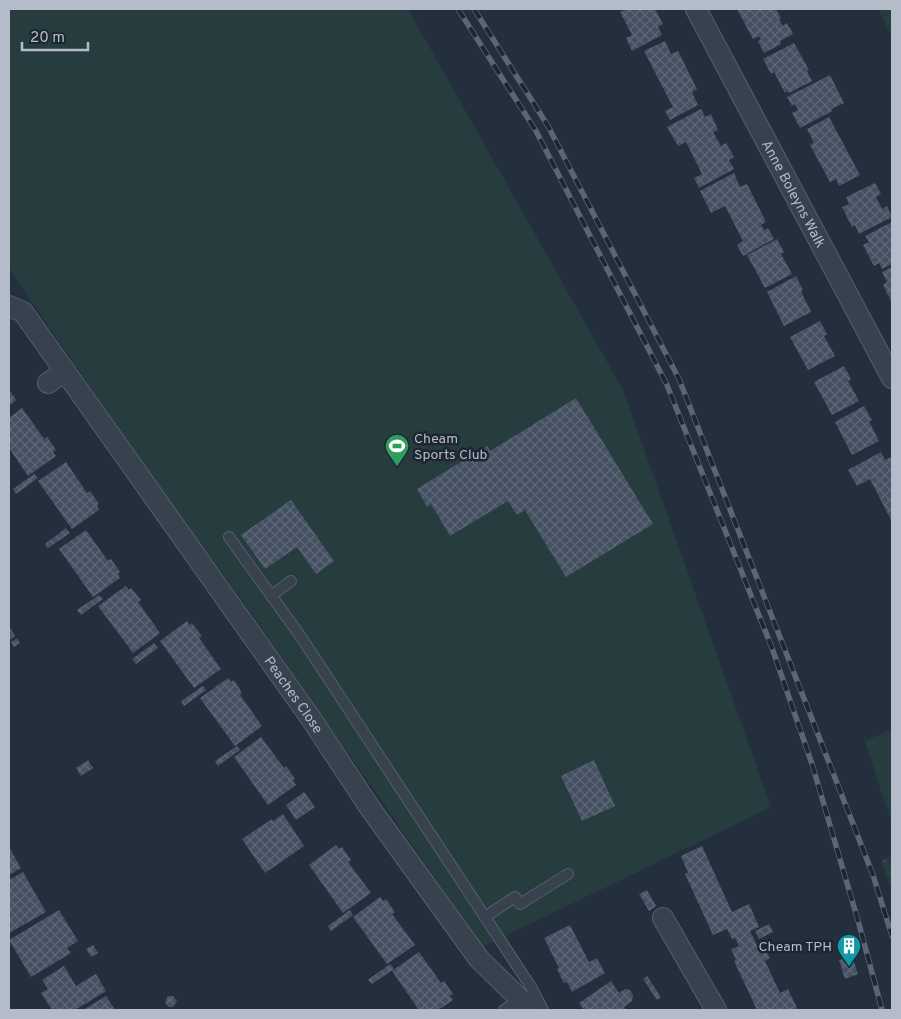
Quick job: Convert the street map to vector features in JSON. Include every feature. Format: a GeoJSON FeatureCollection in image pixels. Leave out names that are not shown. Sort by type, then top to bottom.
{"type":"FeatureCollection","features":[{"type":"Feature","properties":{"kind":"street","name":"Anne Boleyns Walk"},"geometry":{"type":"LineString","coordinates":[[696,9],[890,370]]}},
{"type":"Feature","properties":{"kind":"street","name":"Peaches Close"},"geometry":{"type":"LineString","coordinates":[[9,306],[23,312],[312,720],[370,808],[479,959],[526,1005]]}},
{"type":"Feature","properties":{"kind":"street"},"geometry":{"type":"LineString","coordinates":[[48,383],[65,371]]}},
{"type":"Feature","properties":{"kind":"street"},"geometry":{"type":"LineString","coordinates":[[663,918],[716,1010]]}},
{"type":"Feature","properties":{"kind":"lane"},"geometry":{"type":"LineString","coordinates":[[229,537],[298,634],[532,987],[543,1010]]}},
{"type":"Feature","properties":{"kind":"lane"},"geometry":{"type":"LineString","coordinates":[[270,596],[291,581]]}},
{"type":"Feature","properties":{"kind":"lane"},"geometry":{"type":"LineString","coordinates":[[485,917],[515,897],[520,904],[568,874]]}},
{"type":"Feature","properties":{"kind":"lane"},"geometry":{"type":"LineString","coordinates":[[504,1010],[526,1005]]}},
{"type":"Feature","properties":{"kind":"green space","name":"Cheam Sports Club"},"geometry":{"type":"Polygon","coordinates":[[[9,9],[408,9],[623,390],[771,807],[483,947],[253,616],[219,568],[198,543],[9,269],[9,9]]]}},
{"type":"Feature","properties":{"kind":"green space"},"geometry":{"type":"Polygon","coordinates":[[[878,9],[892,9],[892,37],[878,9]]]}},
{"type":"Feature","properties":{"kind":"green space"},"geometry":{"type":"Polygon","coordinates":[[[892,729],[892,825],[865,741],[892,729]]]}},
{"type":"Feature","properties":{"kind":"green space"},"geometry":{"type":"Polygon","coordinates":[[[892,855],[892,891],[881,861],[892,855]]]}},
{"type":"Feature","properties":{"kind":"building"},"geometry":{"type":"Polygon","coordinates":[[[626,9],[655,9],[663,24],[658,27],[662,35],[632,51],[626,38],[632,35],[620,12],[626,9]]]}},
{"type":"Feature","properties":{"kind":"building"},"geometry":{"type":"Polygon","coordinates":[[[737,9],[776,9],[783,26],[787,23],[793,34],[780,41],[781,44],[764,53],[758,41],[761,40],[759,36],[753,39],[737,9]]]}},
{"type":"Feature","properties":{"kind":"building"},"geometry":{"type":"Polygon","coordinates":[[[665,41],[671,54],[678,51],[697,89],[692,92],[698,105],[670,120],[665,111],[673,107],[644,51],[665,41]]]}},
{"type":"Feature","properties":{"kind":"building"},"geometry":{"type":"Polygon","coordinates":[[[794,43],[809,70],[807,71],[812,81],[789,93],[788,91],[785,93],[774,72],[771,74],[763,59],[794,43]]]}},
{"type":"Feature","properties":{"kind":"building"},"geometry":{"type":"Polygon","coordinates":[[[830,75],[844,103],[800,128],[792,113],[798,110],[795,104],[792,106],[787,97],[830,75]]]}},
{"type":"Feature","properties":{"kind":"building"},"geometry":{"type":"Polygon","coordinates":[[[701,109],[705,117],[711,114],[718,130],[713,132],[721,146],[726,143],[734,157],[729,160],[734,169],[699,188],[694,178],[702,174],[686,142],[678,146],[667,127],[701,109]]]}},
{"type":"Feature","properties":{"kind":"building"},"geometry":{"type":"Polygon","coordinates":[[[829,117],[860,175],[839,186],[836,179],[830,182],[810,145],[814,143],[807,129],[829,117]]]}},
{"type":"Feature","properties":{"kind":"building"},"geometry":{"type":"Polygon","coordinates":[[[734,173],[740,187],[747,184],[766,222],[761,225],[764,230],[768,228],[774,239],[743,256],[737,245],[743,241],[725,206],[711,213],[700,191],[734,173]]]}},
{"type":"Feature","properties":{"kind":"building"},"geometry":{"type":"Polygon","coordinates":[[[875,183],[881,194],[876,197],[882,209],[887,206],[892,217],[859,234],[855,225],[852,227],[842,207],[849,204],[846,197],[875,183]]]}},
{"type":"Feature","properties":{"kind":"building"},"geometry":{"type":"Polygon","coordinates":[[[892,222],[892,264],[882,269],[879,263],[874,266],[863,245],[869,242],[865,236],[892,222]]]}},
{"type":"Feature","properties":{"kind":"building"},"geometry":{"type":"Polygon","coordinates":[[[777,239],[784,252],[781,254],[792,274],[765,288],[747,255],[777,239]]]}},
{"type":"Feature","properties":{"kind":"building"},"geometry":{"type":"Polygon","coordinates":[[[892,267],[892,303],[883,285],[887,282],[882,272],[892,267]]]}},
{"type":"Feature","properties":{"kind":"building"},"geometry":{"type":"Polygon","coordinates":[[[796,276],[811,312],[784,326],[767,292],[796,276]]]}},
{"type":"Feature","properties":{"kind":"building"},"geometry":{"type":"Polygon","coordinates":[[[820,321],[827,334],[824,336],[835,356],[808,370],[790,337],[820,321]]]}},
{"type":"Feature","properties":{"kind":"building"},"geometry":{"type":"Polygon","coordinates":[[[844,366],[851,379],[848,381],[859,401],[832,415],[814,382],[844,366]]]}},
{"type":"Feature","properties":{"kind":"building"},"geometry":{"type":"Polygon","coordinates":[[[9,389],[16,400],[9,406],[9,389]]]}},
{"type":"Feature","properties":{"kind":"building"},"geometry":{"type":"Polygon","coordinates":[[[576,398],[653,524],[566,577],[525,510],[517,515],[508,501],[450,536],[431,504],[427,507],[417,489],[487,446],[490,451],[576,398]]]}},
{"type":"Feature","properties":{"kind":"building"},"geometry":{"type":"Polygon","coordinates":[[[864,406],[872,420],[869,421],[879,441],[852,455],[835,422],[864,406]]]}},
{"type":"Feature","properties":{"kind":"building"},"geometry":{"type":"Polygon","coordinates":[[[22,408],[44,439],[47,437],[56,450],[53,452],[56,456],[28,476],[9,448],[9,418],[22,408]]]}},
{"type":"Feature","properties":{"kind":"building"},"geometry":{"type":"Polygon","coordinates":[[[881,452],[885,460],[891,457],[892,459],[892,522],[870,479],[857,486],[848,470],[881,452]]]}},
{"type":"Feature","properties":{"kind":"building"},"geometry":{"type":"Polygon","coordinates":[[[66,462],[87,493],[90,491],[99,504],[97,505],[99,510],[72,529],[38,481],[66,462]]]}},
{"type":"Feature","properties":{"kind":"building"},"geometry":{"type":"Polygon","coordinates":[[[34,474],[38,478],[16,494],[13,489],[34,474]]]}},
{"type":"Feature","properties":{"kind":"building"},"geometry":{"type":"Polygon","coordinates":[[[291,500],[334,561],[316,574],[297,547],[265,569],[241,535],[291,500]]]}},
{"type":"Feature","properties":{"kind":"building"},"geometry":{"type":"Polygon","coordinates":[[[66,528],[70,533],[48,548],[45,544],[66,528]]]}},
{"type":"Feature","properties":{"kind":"building"},"geometry":{"type":"Polygon","coordinates":[[[86,530],[108,561],[111,559],[120,572],[118,573],[120,578],[93,597],[59,549],[86,530]]]}},
{"type":"Feature","properties":{"kind":"building"},"geometry":{"type":"Polygon","coordinates":[[[126,586],[129,590],[131,588],[141,600],[138,602],[160,633],[133,653],[98,606],[126,586]]]}},
{"type":"Feature","properties":{"kind":"building"},"geometry":{"type":"Polygon","coordinates":[[[99,595],[103,599],[81,615],[77,610],[99,595]]]}},
{"type":"Feature","properties":{"kind":"building"},"geometry":{"type":"Polygon","coordinates":[[[187,621],[190,625],[192,623],[202,636],[199,638],[221,669],[194,688],[160,641],[187,621]]]}},
{"type":"Feature","properties":{"kind":"building"},"geometry":{"type":"Polygon","coordinates":[[[9,626],[15,636],[9,640],[9,626]]]}},
{"type":"Feature","properties":{"kind":"building"},"geometry":{"type":"Polygon","coordinates":[[[17,638],[20,643],[14,647],[11,642],[17,638]]]}},
{"type":"Feature","properties":{"kind":"building"},"geometry":{"type":"Polygon","coordinates":[[[154,643],[158,648],[136,664],[132,659],[154,643]]]}},
{"type":"Feature","properties":{"kind":"building"},"geometry":{"type":"Polygon","coordinates":[[[228,678],[231,682],[234,680],[242,693],[240,695],[262,726],[235,746],[200,698],[228,678]]]}},
{"type":"Feature","properties":{"kind":"building"},"geometry":{"type":"Polygon","coordinates":[[[203,686],[206,690],[184,706],[181,701],[203,686]]]}},
{"type":"Feature","properties":{"kind":"building"},"geometry":{"type":"Polygon","coordinates":[[[261,737],[284,768],[286,766],[295,779],[293,781],[296,785],[268,805],[234,757],[261,737]]]}},
{"type":"Feature","properties":{"kind":"building"},"geometry":{"type":"Polygon","coordinates":[[[237,746],[240,750],[218,766],[215,761],[237,746]]]}},
{"type":"Feature","properties":{"kind":"building"},"geometry":{"type":"Polygon","coordinates":[[[88,760],[93,768],[81,776],[76,768],[88,760]]]}},
{"type":"Feature","properties":{"kind":"building"},"geometry":{"type":"Polygon","coordinates":[[[594,760],[615,806],[582,821],[561,776],[594,760]]]}},
{"type":"Feature","properties":{"kind":"building"},"geometry":{"type":"Polygon","coordinates":[[[304,792],[315,807],[296,820],[286,805],[304,792]]]}},
{"type":"Feature","properties":{"kind":"building"},"geometry":{"type":"Polygon","coordinates":[[[283,814],[304,846],[265,873],[242,839],[283,814]]]}},
{"type":"Feature","properties":{"kind":"building"},"geometry":{"type":"Polygon","coordinates":[[[336,845],[339,849],[342,847],[351,860],[348,862],[371,893],[343,913],[309,865],[336,845]]]}},
{"type":"Feature","properties":{"kind":"building"},"geometry":{"type":"Polygon","coordinates":[[[702,846],[732,912],[749,904],[759,927],[750,931],[759,950],[764,947],[770,958],[765,961],[780,993],[788,989],[798,1010],[757,1010],[734,961],[736,960],[731,949],[739,946],[735,938],[732,939],[727,929],[713,935],[685,874],[688,873],[681,856],[702,846]]]}},
{"type":"Feature","properties":{"kind":"building"},"geometry":{"type":"Polygon","coordinates":[[[9,847],[21,868],[9,875],[9,847]]]}},
{"type":"Feature","properties":{"kind":"building"},"geometry":{"type":"Polygon","coordinates":[[[23,872],[46,912],[9,933],[9,880],[23,872]]]}},
{"type":"Feature","properties":{"kind":"building"},"geometry":{"type":"Polygon","coordinates":[[[647,890],[656,906],[649,911],[639,894],[647,890]]]}},
{"type":"Feature","properties":{"kind":"building"},"geometry":{"type":"Polygon","coordinates":[[[380,897],[383,901],[386,899],[395,912],[392,914],[415,945],[387,964],[353,917],[380,897]]]}},
{"type":"Feature","properties":{"kind":"building"},"geometry":{"type":"Polygon","coordinates":[[[59,910],[78,941],[67,948],[71,953],[31,977],[9,940],[59,910]]]}},
{"type":"Feature","properties":{"kind":"building"},"geometry":{"type":"Polygon","coordinates":[[[350,910],[353,915],[331,931],[328,926],[350,910]]]}},
{"type":"Feature","properties":{"kind":"building"},"geometry":{"type":"Polygon","coordinates":[[[769,924],[773,932],[759,939],[755,931],[769,924]]]}},
{"type":"Feature","properties":{"kind":"building"},"geometry":{"type":"Polygon","coordinates":[[[570,925],[589,962],[597,958],[605,973],[572,992],[567,982],[564,983],[557,969],[559,968],[544,938],[570,925]]]}},
{"type":"Feature","properties":{"kind":"building"},"geometry":{"type":"Polygon","coordinates":[[[93,945],[98,953],[91,957],[86,949],[93,945]]]}},
{"type":"Feature","properties":{"kind":"building"},"geometry":{"type":"Polygon","coordinates":[[[419,952],[441,983],[444,981],[453,994],[450,996],[453,1000],[438,1010],[419,1010],[392,971],[419,952]]]}},
{"type":"Feature","properties":{"kind":"building","name":"Cheam TPH"},"geometry":{"type":"Polygon","coordinates":[[[852,956],[858,974],[845,979],[839,960],[852,956]]]}},
{"type":"Feature","properties":{"kind":"building"},"geometry":{"type":"Polygon","coordinates":[[[390,964],[394,969],[372,984],[368,980],[390,964]]]}},
{"type":"Feature","properties":{"kind":"building"},"geometry":{"type":"Polygon","coordinates":[[[64,966],[76,986],[96,974],[106,991],[75,1010],[52,1010],[41,993],[48,989],[42,980],[64,966]]]}},
{"type":"Feature","properties":{"kind":"building"},"geometry":{"type":"Polygon","coordinates":[[[647,976],[661,997],[657,1000],[643,979],[647,976]]]}},
{"type":"Feature","properties":{"kind":"building"},"geometry":{"type":"Polygon","coordinates":[[[611,981],[619,993],[625,989],[630,990],[633,995],[632,1001],[624,1007],[626,1010],[584,1010],[579,1003],[611,981]]]}},
{"type":"Feature","properties":{"kind":"building"},"geometry":{"type":"Polygon","coordinates":[[[106,996],[115,1010],[83,1010],[106,996]]]}},
{"type":"Feature","properties":{"kind":"building"},"geometry":{"type":"Polygon","coordinates":[[[168,996],[173,996],[177,1001],[173,1007],[168,1007],[165,1002],[168,996]]]}},
{"type":"Feature","properties":{"kind":"railway"},"geometry":{"type":"LineString","coordinates":[[458,9],[536,131],[667,385],[772,648],[812,764],[882,1010]]}},
{"type":"Feature","properties":{"kind":"railway"},"geometry":{"type":"LineString","coordinates":[[474,9],[548,126],[679,379],[873,875],[892,936]]}},
{"type":"Feature","properties":{"kind":"place","name":"Cheam Sports Club"},"geometry":{"type":"Point","coordinates":[397,467]}},
{"type":"Feature","properties":{"kind":"place","name":"Cheam TPH"},"geometry":{"type":"Point","coordinates":[849,967]}}]}
